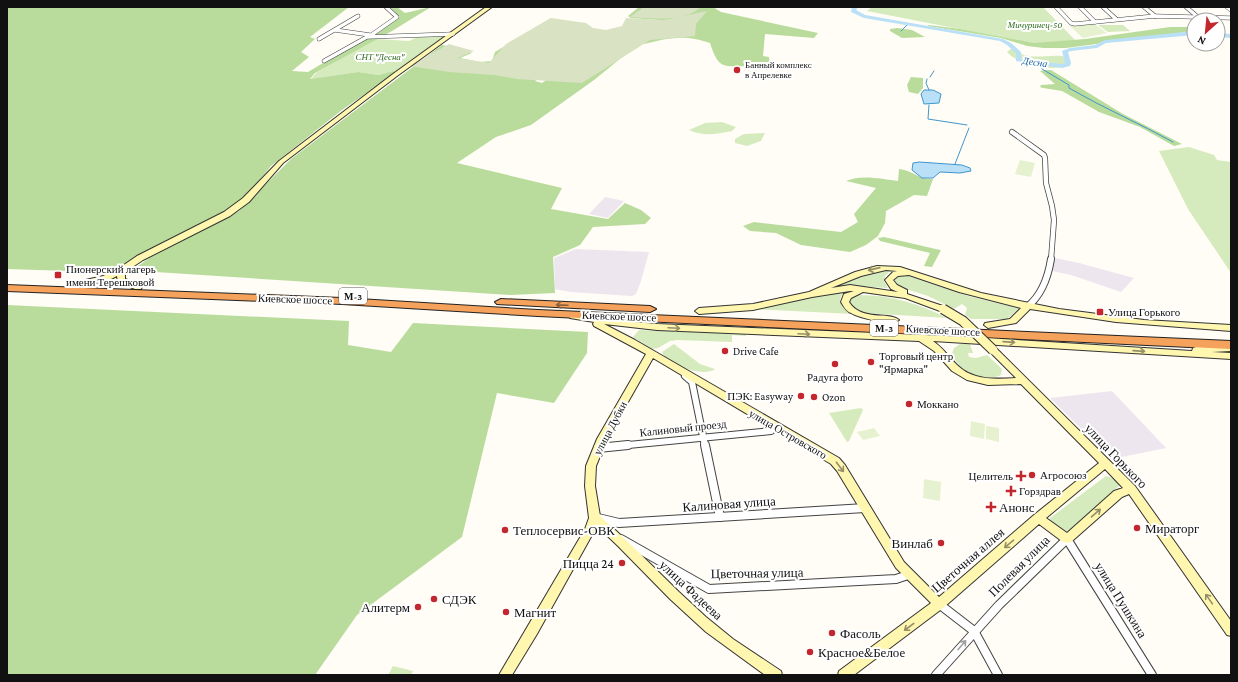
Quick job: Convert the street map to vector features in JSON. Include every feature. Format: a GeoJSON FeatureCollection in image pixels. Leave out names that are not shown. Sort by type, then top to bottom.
{"type":"FeatureCollection","features":[{"type":"Feature","properties":{"kind":"highway","name":"Киевское шоссе"},"geometry":{"type":"LineString","coordinates":[[7,281],[699,311],[1231,337]]}},
{"type":"Feature","properties":{"kind":"highway","name":"Киевское шоссе"},"geometry":{"type":"LineString","coordinates":[[7,288],[342,301],[538,313],[730,320],[1231,346]]}},
{"type":"Feature","properties":{"kind":"street"},"geometry":{"type":"LineString","coordinates":[[324,61],[370,36],[397,17],[386,7]]}},
{"type":"Feature","properties":{"kind":"street"},"geometry":{"type":"LineString","coordinates":[[80,284],[103,280],[121,271],[140,258],[227,214],[246,200],[281,162],[395,75],[490,7]]}},
{"type":"Feature","properties":{"kind":"street"},"geometry":{"type":"LineString","coordinates":[[1056,7],[1071,23],[1076,24],[1155,16],[1186,16]]}},
{"type":"Feature","properties":{"kind":"street"},"geometry":{"type":"LineString","coordinates":[[1080,7],[1094,22]]}},
{"type":"Feature","properties":{"kind":"street"},"geometry":{"type":"LineString","coordinates":[[1103,7],[1116,19]]}},
{"type":"Feature","properties":{"kind":"street"},"geometry":{"type":"LineString","coordinates":[[1144,7],[1155,16]]}},
{"type":"Feature","properties":{"kind":"street"},"geometry":{"type":"LineString","coordinates":[[1227,7],[1231,10]]}},
{"type":"Feature","properties":{"kind":"street"},"geometry":{"type":"LineString","coordinates":[[319,39],[358,16]]}},
{"type":"Feature","properties":{"kind":"street"},"geometry":{"type":"LineString","coordinates":[[335,30],[370,36],[453,34]]}},
{"type":"Feature","properties":{"kind":"street"},"geometry":{"type":"LineString","coordinates":[[988,325],[1013,321],[1027,306],[1034,303],[1038,298],[1050,270],[1053,210],[1046,182],[1047,160],[1044,155],[1012,132]]}},
{"type":"Feature","properties":{"kind":"street"},"geometry":{"type":"LineString","coordinates":[[812,294],[877,268],[900,269],[978,295],[1068,314],[1122,320],[1231,328]]}},
{"type":"Feature","properties":{"kind":"street"},"geometry":{"type":"LineString","coordinates":[[121,271],[121,280],[138,287]]}},
{"type":"Feature","properties":{"kind":"street"},"geometry":{"type":"LineString","coordinates":[[925,278],[902,273],[894,275],[889,279],[890,284],[894,287],[918,299],[943,308],[963,321],[1044,403]]}},
{"type":"Feature","properties":{"kind":"street"},"geometry":{"type":"LineString","coordinates":[[699,311],[751,307],[812,294],[850,288],[918,299]]}},
{"type":"Feature","properties":{"kind":"street"},"geometry":{"type":"LineString","coordinates":[[875,291],[852,293],[846,298],[846,305],[852,310],[864,315],[895,320]]}},
{"type":"Feature","properties":{"kind":"street"},"geometry":{"type":"LineString","coordinates":[[538,313],[657,327],[970,340],[1231,356]]}},
{"type":"Feature","properties":{"kind":"street"},"geometry":{"type":"LineString","coordinates":[[589,320],[651,353]]}},
{"type":"Feature","properties":{"kind":"street"},"geometry":{"type":"LineString","coordinates":[[632,342],[630,336],[633,330],[639,328],[657,327]]}},
{"type":"Feature","properties":{"kind":"street"},"geometry":{"type":"LineString","coordinates":[[914,338],[933,344],[946,356],[954,368],[965,376],[982,381],[1024,382]]}},
{"type":"Feature","properties":{"kind":"street"},"geometry":{"type":"LineString","coordinates":[[946,356],[947,348],[950,344],[970,340]]}},
{"type":"Feature","properties":{"kind":"street"},"geometry":{"type":"LineString","coordinates":[[1164,352],[1231,346]]}},
{"type":"Feature","properties":{"kind":"street"},"geometry":{"type":"LineString","coordinates":[[993,350],[1007,371],[1002,382]]}},
{"type":"Feature","properties":{"kind":"street","name":"улица Островского"},"geometry":{"type":"LineString","coordinates":[[651,353],[689,377],[835,461],[891,552],[908,575],[939,604]]}},
{"type":"Feature","properties":{"kind":"street","name":"улица Дубки"},"geometry":{"type":"LineString","coordinates":[[595,518],[590,474],[598,448],[651,353]]}},
{"type":"Feature","properties":{"kind":"street"},"geometry":{"type":"LineString","coordinates":[[689,377],[692,382],[702,437],[720,517]]}},
{"type":"Feature","properties":{"kind":"street"},"geometry":{"type":"LineString","coordinates":[[1002,382],[1026,391],[1044,403]]}},
{"type":"Feature","properties":{"kind":"street","name":"улица Горького"},"geometry":{"type":"LineString","coordinates":[[1044,403],[1131,489],[1231,631]]}},
{"type":"Feature","properties":{"kind":"street","name":"Калиновый проезд"},"geometry":{"type":"LineString","coordinates":[[598,448],[771,431]]}},
{"type":"Feature","properties":{"kind":"street","name":"Цветочная аллея"},"geometry":{"type":"LineString","coordinates":[[844,675],[939,604],[1038,518],[1106,463]]}},
{"type":"Feature","properties":{"kind":"street","name":"Полевая улица"},"geometry":{"type":"LineString","coordinates":[[936,675],[974,631],[1057,546],[1118,494],[1131,489]]}},
{"type":"Feature","properties":{"kind":"street","name":"Калиновая улица"},"geometry":{"type":"LineString","coordinates":[[595,518],[619,523],[865,508]]}},
{"type":"Feature","properties":{"kind":"street"},"geometry":{"type":"LineString","coordinates":[[505,675],[557,590],[595,518]]}},
{"type":"Feature","properties":{"kind":"street","name":"улица Фадеева"},"geometry":{"type":"LineString","coordinates":[[595,518],[618,538],[703,622],[776,675]]}},
{"type":"Feature","properties":{"kind":"street"},"geometry":{"type":"LineString","coordinates":[[1038,518],[1067,539]]}},
{"type":"Feature","properties":{"kind":"street","name":"Цветочная улица"},"geometry":{"type":"LineString","coordinates":[[618,538],[628,542],[710,588],[896,579],[908,575]]}},
{"type":"Feature","properties":{"kind":"street","name":"улица Пушкина"},"geometry":{"type":"LineString","coordinates":[[1067,539],[1152,675]]}},
{"type":"Feature","properties":{"kind":"street"},"geometry":{"type":"LineString","coordinates":[[939,604],[974,631],[998,675]]}},
{"type":"Feature","properties":{"kind":"shaded area"},"geometry":{"type":"Polygon","coordinates":[[[605,197],[624,201],[608,218],[589,214],[605,197]]]}},
{"type":"Feature","properties":{"kind":"shaded area"},"geometry":{"type":"Polygon","coordinates":[[[576,249],[649,252],[636,294],[632,296],[570,292],[555,289],[554,258],[576,249]]]}},
{"type":"Feature","properties":{"kind":"shaded area"},"geometry":{"type":"Polygon","coordinates":[[[1055,258],[1134,278],[1121,292],[1071,275],[1052,271],[1055,258]]]}},
{"type":"Feature","properties":{"kind":"shaded area"},"geometry":{"type":"Polygon","coordinates":[[[1112,391],[1166,448],[1112,459],[1050,398],[1112,391]]]}},
{"type":"Feature","properties":{"kind":"green space"},"geometry":{"type":"Polygon","coordinates":[[[7,7],[349,7],[310,37],[315,39],[301,52],[309,57],[292,71],[308,72],[400,17],[390,7],[397,7],[405,13],[431,7],[392,31],[315,73],[310,79],[358,72],[379,75],[394,71],[395,73],[342,110],[271,166],[243,200],[225,213],[122,265],[100,272],[7,269],[7,7]]]}},
{"type":"Feature","properties":{"kind":"green space"},"geometry":{"type":"Polygon","coordinates":[[[639,7],[713,7],[721,12],[818,33],[814,38],[765,34],[763,56],[769,57],[770,64],[729,66],[720,63],[713,52],[710,43],[700,40],[691,38],[674,38],[639,45],[666,23],[658,20],[631,18],[628,16],[639,7]]]}},
{"type":"Feature","properties":{"kind":"green space"},"geometry":{"type":"Polygon","coordinates":[[[644,7],[701,7],[694,12],[676,17],[630,17],[644,7]]]}},
{"type":"Feature","properties":{"kind":"green space","name":"Мичуринец-50"},"geometry":{"type":"Polygon","coordinates":[[[872,7],[1043,7],[1075,40],[1036,44],[867,11],[872,7]]]}},
{"type":"Feature","properties":{"kind":"green space"},"geometry":{"type":"Polygon","coordinates":[[[707,11],[696,24],[695,36],[650,40],[582,83],[517,79],[495,75],[449,72],[410,66],[449,44],[474,51],[457,58],[489,63],[506,44],[551,18],[586,23],[593,28],[606,30],[622,26],[626,18],[664,20],[707,11]]]}},
{"type":"Feature","properties":{"kind":"green space"},"geometry":{"type":"Polygon","coordinates":[[[551,18],[568,55],[535,81],[542,83],[552,76],[631,50],[594,80],[531,125],[496,137],[457,163],[562,188],[551,209],[608,219],[625,203],[641,210],[651,218],[645,224],[593,227],[580,245],[553,257],[555,293],[510,295],[140,271],[138,266],[158,252],[239,211],[291,159],[442,45],[462,49],[472,53],[460,58],[480,62],[492,61],[495,52],[551,18]]]}},
{"type":"Feature","properties":{"kind":"green space"},"geometry":{"type":"Polygon","coordinates":[[[1093,23],[1107,33],[1083,38],[1070,26],[1093,23]]]}},
{"type":"Feature","properties":{"kind":"green space"},"geometry":{"type":"Polygon","coordinates":[[[1098,25],[1123,25],[1130,31],[1108,32],[1098,25]]]}},
{"type":"Feature","properties":{"kind":"green space"},"geometry":{"type":"Polygon","coordinates":[[[928,26],[960,29],[1034,43],[1085,39],[1170,27],[1186,27],[1186,32],[1066,48],[1044,48],[1027,46],[1001,38],[928,26]]]}},
{"type":"Feature","properties":{"kind":"green space"},"geometry":{"type":"Polygon","coordinates":[[[897,28],[912,30],[925,37],[902,38],[890,31],[890,29],[897,28]]]}},
{"type":"Feature","properties":{"kind":"green space","name":"СНТ \"Десна\""},"geometry":{"type":"Polygon","coordinates":[[[441,35],[448,36],[397,71],[379,75],[358,72],[311,79],[317,72],[376,39],[409,41],[417,37],[441,35]]]}},
{"type":"Feature","properties":{"kind":"green space"},"geometry":{"type":"Polygon","coordinates":[[[1012,48],[1024,55],[1030,56],[1063,56],[1067,65],[1053,68],[1036,66],[1019,60],[1007,52],[1012,48]]]}},
{"type":"Feature","properties":{"kind":"green space"},"geometry":{"type":"Polygon","coordinates":[[[1051,70],[1123,114],[1182,144],[1174,146],[1140,127],[1099,112],[1062,91],[1040,87],[1041,85],[1055,84],[1040,71],[1051,70]]]}},
{"type":"Feature","properties":{"kind":"green space"},"geometry":{"type":"Polygon","coordinates":[[[911,77],[923,78],[923,88],[918,94],[909,92],[907,85],[911,77]]]}},
{"type":"Feature","properties":{"kind":"green space"},"geometry":{"type":"Polygon","coordinates":[[[722,122],[736,127],[732,131],[710,134],[700,134],[689,130],[705,123],[722,122]]]}},
{"type":"Feature","properties":{"kind":"green space"},"geometry":{"type":"Polygon","coordinates":[[[765,133],[761,141],[747,146],[735,143],[735,139],[744,134],[765,133]]]}},
{"type":"Feature","properties":{"kind":"green space"},"geometry":{"type":"Polygon","coordinates":[[[1189,147],[1214,155],[1217,160],[1231,162],[1231,273],[1188,209],[1159,151],[1189,147]]]}},
{"type":"Feature","properties":{"kind":"green space"},"geometry":{"type":"Polygon","coordinates":[[[1020,160],[1035,163],[1031,177],[1015,174],[1020,160]]]}},
{"type":"Feature","properties":{"kind":"green space"},"geometry":{"type":"Polygon","coordinates":[[[899,169],[909,171],[923,178],[933,179],[927,196],[914,195],[886,211],[885,223],[878,236],[866,245],[850,252],[801,245],[776,233],[750,231],[743,226],[754,222],[841,232],[858,222],[854,214],[876,188],[846,181],[865,177],[898,181],[899,169]]]}},
{"type":"Feature","properties":{"kind":"green space"},"geometry":{"type":"Polygon","coordinates":[[[884,237],[941,250],[932,267],[924,266],[930,253],[880,241],[878,238],[884,237]]]}},
{"type":"Feature","properties":{"kind":"green space"},"geometry":{"type":"Polygon","coordinates":[[[884,269],[899,270],[889,272],[885,276],[884,281],[888,288],[855,286],[833,288],[866,274],[884,269]]]}},
{"type":"Feature","properties":{"kind":"green space"},"geometry":{"type":"Polygon","coordinates":[[[905,275],[968,296],[1019,308],[1007,319],[971,319],[965,315],[967,308],[962,304],[954,309],[928,296],[899,287],[893,281],[896,277],[905,275]]]}},
{"type":"Feature","properties":{"kind":"green space"},"geometry":{"type":"Polygon","coordinates":[[[846,291],[841,296],[840,302],[844,308],[853,314],[751,309],[846,291]]]}},
{"type":"Feature","properties":{"kind":"green space"},"geometry":{"type":"Polygon","coordinates":[[[854,295],[879,296],[902,300],[947,318],[865,313],[852,308],[849,300],[854,295]]]}},
{"type":"Feature","properties":{"kind":"green space"},"geometry":{"type":"Polygon","coordinates":[[[7,305],[349,321],[348,345],[391,352],[413,323],[588,332],[587,353],[554,403],[497,393],[462,537],[357,615],[315,675],[7,675],[7,305]]]}},
{"type":"Feature","properties":{"kind":"green space"},"geometry":{"type":"Polygon","coordinates":[[[639,330],[746,334],[746,336],[732,335],[732,342],[677,340],[670,341],[658,348],[652,349],[633,337],[639,330]]]}},
{"type":"Feature","properties":{"kind":"green space"},"geometry":{"type":"Polygon","coordinates":[[[674,344],[700,364],[715,369],[703,372],[694,371],[686,369],[670,361],[662,352],[674,344]]]}},
{"type":"Feature","properties":{"kind":"green space"},"geometry":{"type":"Polygon","coordinates":[[[960,344],[970,344],[973,353],[968,353],[969,357],[976,358],[987,355],[1002,369],[1001,375],[987,378],[979,377],[965,370],[955,360],[952,353],[954,348],[960,344]]]}},
{"type":"Feature","properties":{"kind":"green space"},"geometry":{"type":"Polygon","coordinates":[[[861,408],[863,410],[849,441],[847,442],[829,413],[861,408]]]}},
{"type":"Feature","properties":{"kind":"green space"},"geometry":{"type":"Polygon","coordinates":[[[971,421],[985,424],[984,439],[970,436],[971,421]]]}},
{"type":"Feature","properties":{"kind":"green space"},"geometry":{"type":"Polygon","coordinates":[[[986,426],[999,428],[999,442],[986,439],[986,426]]]}},
{"type":"Feature","properties":{"kind":"green space"},"geometry":{"type":"Polygon","coordinates":[[[874,428],[880,436],[863,440],[857,432],[874,428]]]}},
{"type":"Feature","properties":{"kind":"green space"},"geometry":{"type":"Polygon","coordinates":[[[1106,476],[1116,479],[1120,485],[1070,530],[1063,532],[1049,522],[1050,518],[1106,476]]]}},
{"type":"Feature","properties":{"kind":"green space"},"geometry":{"type":"Polygon","coordinates":[[[924,479],[941,482],[940,501],[923,498],[924,479]]]}},
{"type":"Feature","properties":{"kind":"green space"},"geometry":{"type":"Polygon","coordinates":[[[393,666],[413,671],[411,675],[388,675],[393,666]]]}},
{"type":"Feature","properties":{"kind":"water"},"geometry":{"type":"Polygon","coordinates":[[[924,90],[933,90],[941,94],[939,103],[924,104],[921,94],[924,90]]]}},
{"type":"Feature","properties":{"kind":"water"},"geometry":{"type":"Polygon","coordinates":[[[919,162],[962,165],[970,168],[971,171],[960,173],[940,172],[933,178],[922,178],[912,170],[913,163],[919,162]]]}},
{"type":"Feature","properties":{"kind":"waterway","name":"Десна"},"geometry":{"type":"LineString","coordinates":[[855,7],[853,11],[864,16],[1001,40],[1009,44],[1019,53],[1018,60],[1062,66],[1067,66],[1068,63],[1065,51],[1097,46],[1105,42],[1186,34]]}},
{"type":"Feature","properties":{"kind":"waterway"},"geometry":{"type":"LineString","coordinates":[[901,31],[908,24]]}},
{"type":"Feature","properties":{"kind":"waterway","name":"Десна"},"geometry":{"type":"LineString","coordinates":[[1226,36],[1231,36]]}},
{"type":"Feature","properties":{"kind":"waterway"},"geometry":{"type":"LineString","coordinates":[[1040,62],[1042,69],[1069,85],[1069,88],[1173,142]]}},
{"type":"Feature","properties":{"kind":"waterway"},"geometry":{"type":"LineString","coordinates":[[930,77],[934,71]]}},
{"type":"Feature","properties":{"kind":"waterway"},"geometry":{"type":"LineString","coordinates":[[927,79],[926,83],[929,90]]}},
{"type":"Feature","properties":{"kind":"waterway"},"geometry":{"type":"LineString","coordinates":[[929,105],[928,119],[967,125]]}},
{"type":"Feature","properties":{"kind":"waterway"},"geometry":{"type":"LineString","coordinates":[[955,164],[969,128]]}},
{"type":"Feature","properties":{"kind":"place","name":"Банный комплекс в Апрелевке"},"geometry":{"type":"Point","coordinates":[737,70]}},
{"type":"Feature","properties":{"kind":"place","name":"Пионерский лагерь имени Терешковой"},"geometry":{"type":"Point","coordinates":[58,275]}},
{"type":"Feature","properties":{"kind":"place","name":"Улица Горького"},"geometry":{"type":"Point","coordinates":[1100,312]}},
{"type":"Feature","properties":{"kind":"place","name":"Drive Cafe"},"geometry":{"type":"Point","coordinates":[725,351]}},
{"type":"Feature","properties":{"kind":"place","name":"Торговый центр \"Ярмарка\""},"geometry":{"type":"Point","coordinates":[871,362]}},
{"type":"Feature","properties":{"kind":"place","name":"Радуга фото"},"geometry":{"type":"Point","coordinates":[835,364]}},
{"type":"Feature","properties":{"kind":"place","name":"ПЭК: Easyway"},"geometry":{"type":"Point","coordinates":[801,396]}},
{"type":"Feature","properties":{"kind":"place","name":"Ozon"},"geometry":{"type":"Point","coordinates":[814,397]}},
{"type":"Feature","properties":{"kind":"place","name":"Моккано"},"geometry":{"type":"Point","coordinates":[909,404]}},
{"type":"Feature","properties":{"kind":"place","name":"Агросоюз"},"geometry":{"type":"Point","coordinates":[1032,475]}},
{"type":"Feature","properties":{"kind":"place","name":"Целитель"},"geometry":{"type":"Point","coordinates":[1021,476]}},
{"type":"Feature","properties":{"kind":"place","name":"Горздрав"},"geometry":{"type":"Point","coordinates":[1011,491]}},
{"type":"Feature","properties":{"kind":"place","name":"Анонс"},"geometry":{"type":"Point","coordinates":[991,507]}},
{"type":"Feature","properties":{"kind":"place","name":"Мираторг"},"geometry":{"type":"Point","coordinates":[1137,528]}},
{"type":"Feature","properties":{"kind":"place","name":"Теплосервис-ОВК"},"geometry":{"type":"Point","coordinates":[505,530]}},
{"type":"Feature","properties":{"kind":"place","name":"Винлаб"},"geometry":{"type":"Point","coordinates":[941,543]}},
{"type":"Feature","properties":{"kind":"place","name":"Пицца 24"},"geometry":{"type":"Point","coordinates":[622,563]}},
{"type":"Feature","properties":{"kind":"place","name":"СДЭК"},"geometry":{"type":"Point","coordinates":[434,599]}},
{"type":"Feature","properties":{"kind":"place","name":"Алитерм"},"geometry":{"type":"Point","coordinates":[418,607]}},
{"type":"Feature","properties":{"kind":"place","name":"Магнит"},"geometry":{"type":"Point","coordinates":[506,612]}},
{"type":"Feature","properties":{"kind":"place","name":"Фасоль"},"geometry":{"type":"Point","coordinates":[832,633]}},
{"type":"Feature","properties":{"kind":"place","name":"Красное&Белое"},"geometry":{"type":"Point","coordinates":[810,652]}}]}
